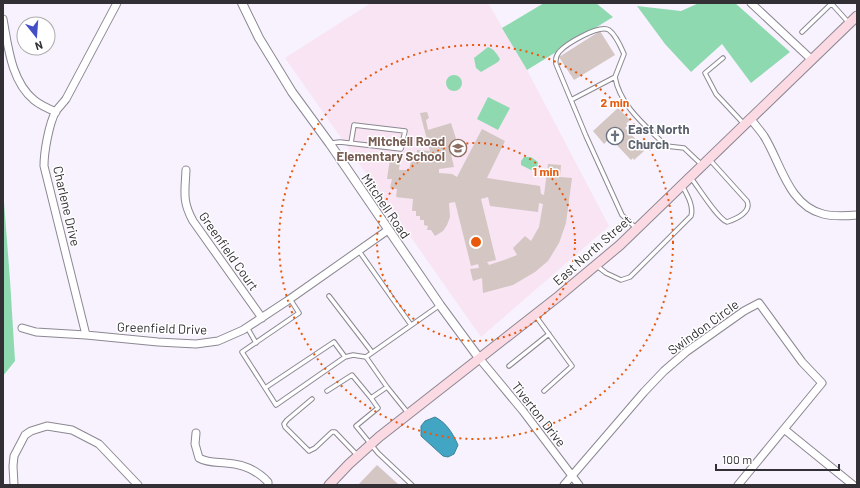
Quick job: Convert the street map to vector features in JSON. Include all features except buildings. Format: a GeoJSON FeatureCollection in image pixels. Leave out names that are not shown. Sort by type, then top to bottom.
{"type":"FeatureCollection","features":[{"type":"Feature","properties":{"kind":"main road","name":"East North Street"},"geometry":{"type":"LineString","coordinates":[[328,485],[371,444],[596,266],[682,186],[857,16]]}},
{"type":"Feature","properties":{"kind":"street","name":"Charlene Drive"},"geometry":{"type":"LineString","coordinates":[[86,335],[44,166],[44,156],[46,144],[56,112],[66,99],[117,3]]}},
{"type":"Feature","properties":{"kind":"street","name":"Mitchell Road"},"geometry":{"type":"LineString","coordinates":[[242,3],[259,38],[292,92],[330,144],[440,305],[479,358]]}},
{"type":"Feature","properties":{"kind":"street"},"geometry":{"type":"LineString","coordinates":[[751,3],[812,60]]}},
{"type":"Feature","properties":{"kind":"street"},"geometry":{"type":"LineString","coordinates":[[3,19],[9,54],[18,78],[28,94],[35,101],[56,112]]}},
{"type":"Feature","properties":{"kind":"street"},"geometry":{"type":"LineString","coordinates":[[748,122],[764,137],[786,180],[796,196],[805,204],[815,211],[823,214],[840,216],[857,215]]}},
{"type":"Feature","properties":{"kind":"street","name":"Greenfield Court"},"geometry":{"type":"LineString","coordinates":[[186,170],[184,196],[187,210],[262,318]]}},
{"type":"Feature","properties":{"kind":"street","name":"Greenfield Drive"},"geometry":{"type":"LineString","coordinates":[[22,328],[36,332],[86,335],[151,342],[196,344],[218,341],[247,328],[388,230]]}},
{"type":"Feature","properties":{"kind":"street","name":"Swindon Circle"},"geometry":{"type":"LineString","coordinates":[[572,476],[644,392],[664,371],[686,352],[744,311],[759,303],[802,362],[822,383],[738,485]]}},
{"type":"Feature","properties":{"kind":"street","name":"Tiverton Drive"},"geometry":{"type":"LineString","coordinates":[[479,358],[523,411],[579,485]]}},
{"type":"Feature","properties":{"kind":"street"},"geometry":{"type":"LineString","coordinates":[[14,485],[12,466],[14,456],[25,435],[30,431],[47,426],[72,430],[99,444],[138,485]]}},
{"type":"Feature","properties":{"kind":"street"},"geometry":{"type":"LineString","coordinates":[[784,429],[853,485]]}},
{"type":"Feature","properties":{"kind":"street"},"geometry":{"type":"LineString","coordinates":[[196,433],[195,444],[199,458],[206,462],[229,463],[250,467],[268,482],[268,485]]}},
{"type":"Feature","properties":{"kind":"street"},"geometry":{"type":"LineString","coordinates":[[564,485],[572,476]]}},
{"type":"Feature","properties":{"kind":"lane"},"geometry":{"type":"LineString","coordinates":[[802,32],[831,3],[850,24]]}},
{"type":"Feature","properties":{"kind":"lane"},"geometry":{"type":"LineString","coordinates":[[637,229],[622,215],[586,136],[556,64],[555,59],[560,51],[579,38],[602,28],[613,34],[624,54],[615,77],[617,87],[626,104],[666,146],[684,148],[706,163],[747,201],[747,210],[736,219],[727,222],[724,221],[712,207],[691,177]]}},
{"type":"Feature","properties":{"kind":"lane"},"geometry":{"type":"LineString","coordinates":[[723,58],[705,73],[716,94],[748,122]]}},
{"type":"Feature","properties":{"kind":"lane"},"geometry":{"type":"LineString","coordinates":[[572,100],[615,77]]}},
{"type":"Feature","properties":{"kind":"lane"},"geometry":{"type":"LineString","coordinates":[[330,144],[340,142],[401,149],[405,131],[354,125],[351,143]]}},
{"type":"Feature","properties":{"kind":"lane"},"geometry":{"type":"LineString","coordinates":[[596,266],[606,273],[621,280],[625,280],[634,273],[692,216],[691,204],[682,186]]}},
{"type":"Feature","properties":{"kind":"lane"},"geometry":{"type":"LineString","coordinates":[[359,251],[411,325]]}},
{"type":"Feature","properties":{"kind":"lane"},"geometry":{"type":"LineString","coordinates":[[329,296],[372,352]]}},
{"type":"Feature","properties":{"kind":"lane"},"geometry":{"type":"LineString","coordinates":[[290,299],[299,313],[242,352],[276,405],[345,357],[353,355],[366,356],[440,305]]}},
{"type":"Feature","properties":{"kind":"lane"},"geometry":{"type":"LineString","coordinates":[[534,315],[572,366],[544,391]]}},
{"type":"Feature","properties":{"kind":"lane"},"geometry":{"type":"LineString","coordinates":[[247,328],[256,343]]}},
{"type":"Feature","properties":{"kind":"lane"},"geometry":{"type":"LineString","coordinates":[[509,366],[549,334]]}},
{"type":"Feature","properties":{"kind":"lane"},"geometry":{"type":"LineString","coordinates":[[265,388],[334,342],[345,357]]}},
{"type":"Feature","properties":{"kind":"lane"},"geometry":{"type":"LineString","coordinates":[[366,356],[387,387],[409,414]]}},
{"type":"Feature","properties":{"kind":"lane"},"geometry":{"type":"LineString","coordinates":[[328,391],[352,375],[378,408],[356,426],[371,444],[412,485]]}},
{"type":"Feature","properties":{"kind":"lane"},"geometry":{"type":"LineString","coordinates":[[371,398],[387,387]]}},
{"type":"Feature","properties":{"kind":"lane"},"geometry":{"type":"LineString","coordinates":[[312,399],[287,420],[284,424],[285,427],[309,451],[315,448],[332,432],[335,432],[358,456]]}},
{"type":"Feature","properties":{"kind":"shaded area","name":"Mitchell Road Elementary School"},"geometry":{"type":"Polygon","coordinates":[[[371,3],[488,3],[527,70],[609,226],[481,337],[285,58],[371,3]]]}},
{"type":"Feature","properties":{"kind":"green space"},"geometry":{"type":"Polygon","coordinates":[[[544,3],[596,3],[613,17],[527,70],[502,28],[544,3]]]}},
{"type":"Feature","properties":{"kind":"green space"},"geometry":{"type":"Polygon","coordinates":[[[699,3],[735,3],[790,52],[751,83],[722,44],[691,72],[665,44],[637,6],[681,11],[699,3]]]}},
{"type":"Feature","properties":{"kind":"green space"},"geometry":{"type":"Polygon","coordinates":[[[488,47],[494,50],[500,59],[498,62],[481,72],[476,68],[474,58],[488,47]]]}},
{"type":"Feature","properties":{"kind":"green space"},"geometry":{"type":"Polygon","coordinates":[[[451,75],[457,75],[462,80],[460,89],[457,91],[451,91],[446,86],[446,80],[451,75]]]}},
{"type":"Feature","properties":{"kind":"green space"},"geometry":{"type":"Polygon","coordinates":[[[488,97],[510,108],[498,130],[477,119],[488,97]]]}},
{"type":"Feature","properties":{"kind":"green space"},"geometry":{"type":"Polygon","coordinates":[[[524,157],[531,157],[538,162],[537,167],[533,171],[521,165],[521,161],[524,157]]]}},
{"type":"Feature","properties":{"kind":"green space"},"geometry":{"type":"Polygon","coordinates":[[[3,189],[15,361],[3,376],[3,189]]]}},
{"type":"Feature","properties":{"kind":"water"},"geometry":{"type":"Polygon","coordinates":[[[435,417],[439,419],[452,433],[458,445],[454,454],[448,457],[443,456],[421,436],[421,426],[425,421],[435,417]]]}},
{"type":"Feature","properties":{"kind":"place","name":"East North Church"},"geometry":{"type":"Point","coordinates":[615,136]}},
{"type":"Feature","properties":{"kind":"place","name":"Mitchell Road Elementary School"},"geometry":{"type":"Point","coordinates":[458,148]}}]}
